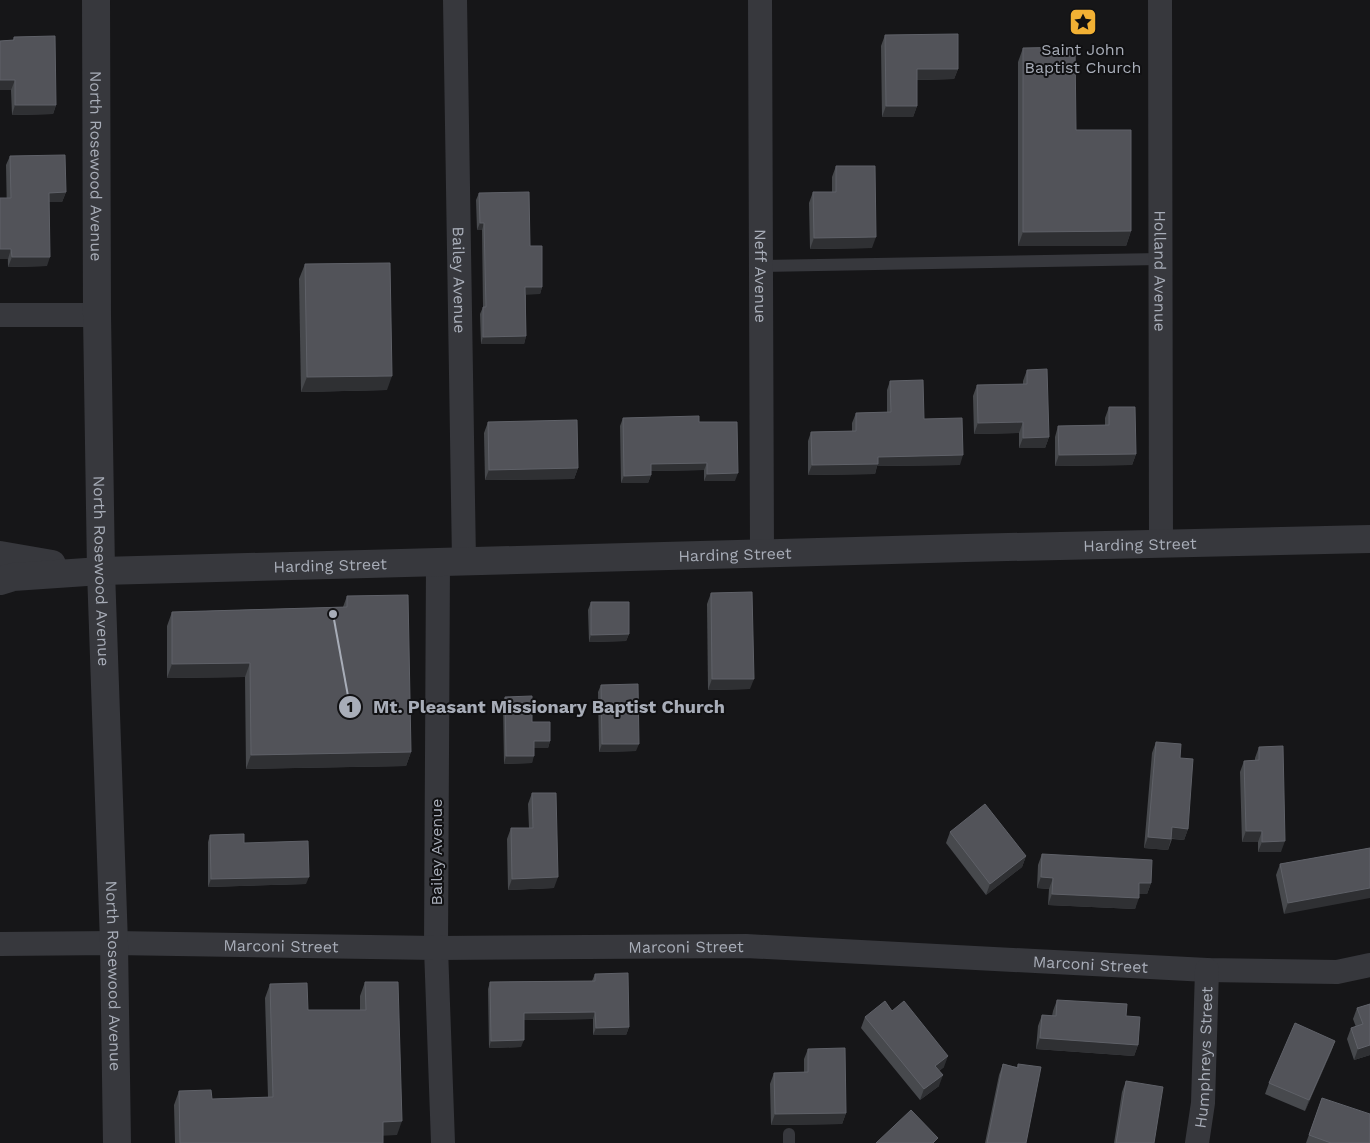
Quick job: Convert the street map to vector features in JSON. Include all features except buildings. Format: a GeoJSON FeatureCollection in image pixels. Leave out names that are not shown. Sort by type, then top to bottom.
{"type":"FeatureCollection","features":[{"type":"Feature","properties":{"kind":"street","name":"North Rosewood Avenue"},"geometry":{"type":"LineString","coordinates":[[96,0],[96,314],[101,572],[114,943],[117,1143]]}},
{"type":"Feature","properties":{"kind":"street","name":"Bailey Avenue"},"geometry":{"type":"LineString","coordinates":[[443,1143],[436,948],[451,561],[455,0]]}},
{"type":"Feature","properties":{"kind":"street","name":"Neff Avenue"},"geometry":{"type":"LineString","coordinates":[[760,0],[762,554]]}},
{"type":"Feature","properties":{"kind":"street","name":"Holland Avenue"},"geometry":{"type":"LineString","coordinates":[[1160,0],[1161,544]]}},
{"type":"Feature","properties":{"kind":"street"},"geometry":{"type":"LineString","coordinates":[[0,315],[96,314]]}},
{"type":"Feature","properties":{"kind":"street","name":"Harding Street"},"geometry":{"type":"LineString","coordinates":[[0,581],[13,577],[101,572],[451,561],[1370,539]]}},
{"type":"Feature","properties":{"kind":"street","name":"Harding Street"},"geometry":{"type":"LineString","coordinates":[[0,555],[101,572]]}},
{"type":"Feature","properties":{"kind":"street","name":"Marconi Street"},"geometry":{"type":"LineString","coordinates":[[0,944],[114,943],[436,948],[746,946],[1207,970],[1337,972],[1370,965]]}},
{"type":"Feature","properties":{"kind":"street","name":"Humphreys Street"},"geometry":{"type":"LineString","coordinates":[[1197,1143],[1203,1103],[1207,970]]}},
{"type":"Feature","properties":{"kind":"lane"},"geometry":{"type":"LineString","coordinates":[[761,266],[1160,259]]}},
{"type":"Feature","properties":{"kind":"place","name":"Saint John Baptist Church"},"geometry":{"type":"Point","coordinates":[1083,22]}},
{"type":"Feature","properties":{"kind":"place","name":"Mt. Pleasant Missionary Baptist Church"},"geometry":{"type":"Point","coordinates":[333,614]}}]}
